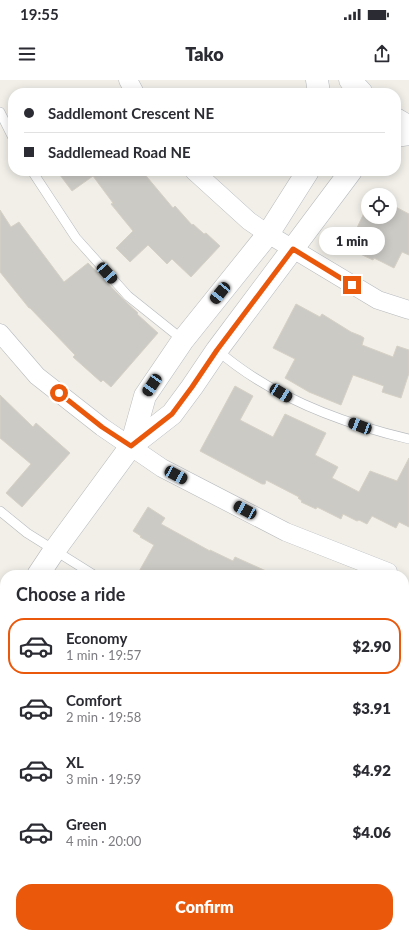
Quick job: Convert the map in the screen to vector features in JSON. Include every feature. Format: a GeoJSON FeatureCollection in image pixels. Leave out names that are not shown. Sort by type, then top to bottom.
{"type":"FeatureCollection","features":[{"type":"Feature","properties":{"kind":"street"},"geometry":{"type":"LineString","coordinates":[[350,80],[357,88]]}},
{"type":"Feature","properties":{"kind":"street"},"geometry":{"type":"LineString","coordinates":[[200,176],[249,221],[268,234],[378,300],[409,310]]}},
{"type":"Feature","properties":{"kind":"street"},"geometry":{"type":"LineString","coordinates":[[131,446],[145,396],[183,340],[268,234],[305,176]]}},
{"type":"Feature","properties":{"kind":"street"},"geometry":{"type":"LineString","coordinates":[[41,570],[131,446],[172,414],[217,350],[347,176]]}},
{"type":"Feature","properties":{"kind":"street"},"geometry":{"type":"LineString","coordinates":[[0,333],[37,376],[102,427],[162,468],[286,532],[383,570]]}},
{"type":"Feature","properties":{"kind":"lane"},"geometry":{"type":"LineString","coordinates":[[0,112],[8,128]]}},
{"type":"Feature","properties":{"kind":"lane"},"geometry":{"type":"LineString","coordinates":[[35,176],[76,238],[122,290],[183,340]]}},
{"type":"Feature","properties":{"kind":"lane"},"geometry":{"type":"LineString","coordinates":[[217,350],[234,365],[293,400],[373,431],[409,439]]}},
{"type":"Feature","properties":{"kind":"lane"},"geometry":{"type":"LineString","coordinates":[[0,511],[27,533],[86,570]]}},
{"type":"Feature","properties":{"kind":"building"},"geometry":{"type":"Polygon","coordinates":[[[61,176],[93,176],[72,191],[61,176]]]}},
{"type":"Feature","properties":{"kind":"building"},"geometry":{"type":"Polygon","coordinates":[[[93,176],[146,176],[173,208],[175,206],[192,225],[193,224],[204,234],[206,233],[220,246],[191,277],[172,259],[167,264],[148,245],[130,262],[116,248],[133,231],[111,204],[113,203],[93,176]]]}},
{"type":"Feature","properties":{"kind":"building"},"geometry":{"type":"Polygon","coordinates":[[[397,208],[409,214],[409,255],[402,252],[394,268],[374,258],[373,260],[354,251],[360,237],[354,234],[361,219],[361,224],[397,224],[397,208]]]}},
{"type":"Feature","properties":{"kind":"building"},"geometry":{"type":"Polygon","coordinates":[[[0,210],[11,227],[19,222],[64,282],[88,263],[138,313],[137,314],[158,333],[111,387],[103,380],[101,382],[73,357],[75,355],[29,308],[0,272],[0,210]]]}},
{"type":"Feature","properties":{"kind":"building"},"geometry":{"type":"Polygon","coordinates":[[[296,304],[320,317],[322,314],[351,332],[361,336],[364,338],[362,345],[393,357],[397,346],[409,350],[409,373],[401,398],[382,392],[384,386],[353,375],[341,405],[309,392],[285,378],[295,359],[273,348],[296,304]]]}},
{"type":"Feature","properties":{"kind":"building"},"geometry":{"type":"Polygon","coordinates":[[[235,386],[253,396],[240,420],[273,437],[285,414],[326,433],[315,455],[338,467],[332,478],[359,492],[370,471],[397,481],[409,458],[409,527],[399,522],[396,528],[372,516],[367,524],[343,514],[341,519],[317,507],[316,509],[301,502],[302,501],[298,498],[299,497],[266,480],[265,484],[262,484],[200,451],[235,386]]]}},
{"type":"Feature","properties":{"kind":"building"},"geometry":{"type":"Polygon","coordinates":[[[0,395],[33,427],[36,423],[70,453],[22,507],[6,493],[31,464],[0,438],[0,395]]]}},
{"type":"Feature","properties":{"kind":"building"},"geometry":{"type":"Polygon","coordinates":[[[148,507],[165,518],[161,524],[210,551],[233,561],[235,557],[264,570],[140,570],[154,545],[133,531],[148,507]]]}},
{"type":"Feature","properties":{"kind":"route"},"geometry":{"type":"LineString","coordinates":[[59,393],[102,427],[131,446],[172,414],[217,350],[293,249],[352,285]]}}]}
